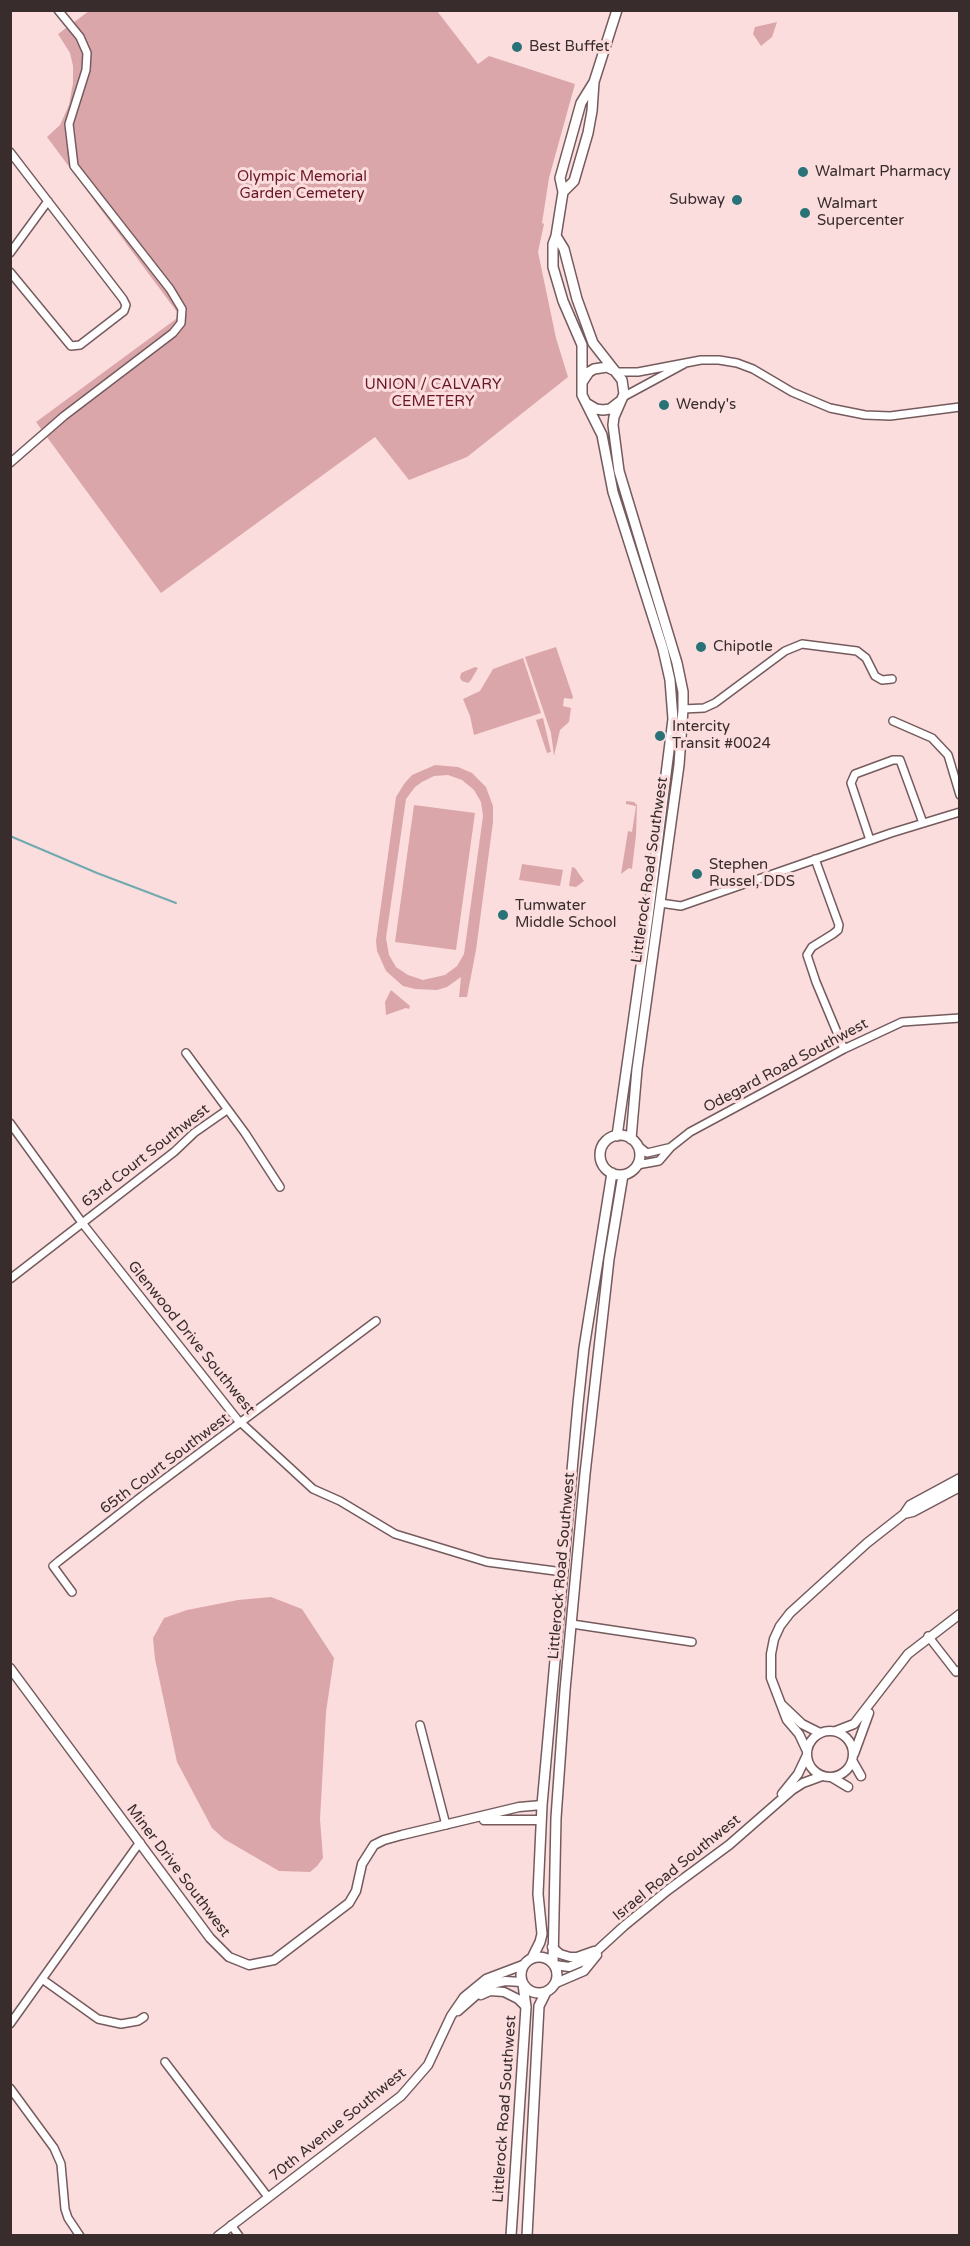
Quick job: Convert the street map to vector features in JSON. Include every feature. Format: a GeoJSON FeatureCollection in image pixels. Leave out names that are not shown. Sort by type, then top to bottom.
{"type":"FeatureCollection","features":[{"type":"Feature","properties":{"kind":"main road","name":"Littlerock Road Southwest"},"geometry":{"type":"LineString","coordinates":[[563,192],[574,181],[588,133],[594,82],[617,10]]}},
{"type":"Feature","properties":{"kind":"main road","name":"Littlerock Road Southwest"},"geometry":{"type":"LineString","coordinates":[[532,1958],[542,1934],[538,1894],[542,1805],[584,1348],[612,1173],[603,1165],[600,1153],[606,1141],[617,1136],[670,755],[673,704],[667,666],[614,492],[602,435],[582,395],[582,345],[563,301],[553,267],[552,252],[563,192],[561,178],[581,103],[594,82]]}},
{"type":"Feature","properties":{"kind":"main road"},"geometry":{"type":"LineString","coordinates":[[556,236],[564,249],[577,299],[591,337],[598,351],[622,380],[624,387],[621,399],[616,405],[603,410],[596,409],[585,401]]}},
{"type":"Feature","properties":{"kind":"main road"},"geometry":{"type":"LineString","coordinates":[[582,383],[584,377],[594,369],[607,368],[614,371]]}},
{"type":"Feature","properties":{"kind":"main road","name":"Littlerock Road Southwest"},"geometry":{"type":"LineString","coordinates":[[621,399],[613,425],[619,471],[677,663],[683,710],[680,765],[637,1069],[634,1142],[639,1159],[637,1165]]}},
{"type":"Feature","properties":{"kind":"main road"},"geometry":{"type":"LineString","coordinates":[[617,1136],[634,1142]]}},
{"type":"Feature","properties":{"kind":"main road"},"geometry":{"type":"LineString","coordinates":[[612,1173],[623,1175],[631,1172],[637,1165]]}},
{"type":"Feature","properties":{"kind":"main road","name":"Littlerock Road Southwest"},"geometry":{"type":"LineString","coordinates":[[554,1964],[552,1947],[556,1818],[585,1474],[609,1259],[623,1175]]}},
{"type":"Feature","properties":{"kind":"main road"},"geometry":{"type":"LineString","coordinates":[[527,2235],[539,2006],[546,1992],[556,1983],[558,1974],[554,1964],[543,1957],[532,1958],[524,1965],[521,1976],[523,1983],[533,1992],[546,1992]]}},
{"type":"Feature","properties":{"kind":"main road","name":"Littlerock Road Southwest"},"geometry":{"type":"LineString","coordinates":[[511,2235],[526,2007],[523,1983]]}},
{"type":"Feature","properties":{"kind":"street"},"geometry":{"type":"LineString","coordinates":[[10,462],[64,416],[172,333],[181,323],[182,309],[170,289],[74,166],[69,124],[86,70],[87,53],[81,38],[58,10]]}},
{"type":"Feature","properties":{"kind":"street"},"geometry":{"type":"LineString","coordinates":[[10,152],[126,305],[124,311],[80,345],[71,346],[10,272]]}},
{"type":"Feature","properties":{"kind":"street"},"geometry":{"type":"LineString","coordinates":[[10,253],[48,201]]}},
{"type":"Feature","properties":{"kind":"street"},"geometry":{"type":"LineString","coordinates":[[614,371],[638,372],[701,360],[737,363],[753,369],[811,401],[830,408],[865,415],[890,416],[960,407]]}},
{"type":"Feature","properties":{"kind":"street"},"geometry":{"type":"LineString","coordinates":[[621,399],[684,364]]}},
{"type":"Feature","properties":{"kind":"street"},"geometry":{"type":"LineString","coordinates":[[683,710],[704,708],[715,703],[785,651],[802,644],[857,651],[866,658],[875,676],[882,680],[892,679]]}},
{"type":"Feature","properties":{"kind":"street"},"geometry":{"type":"LineString","coordinates":[[893,721],[932,738],[948,755],[960,795]]}},
{"type":"Feature","properties":{"kind":"street"},"geometry":{"type":"LineString","coordinates":[[870,840],[852,783],[855,774],[893,760],[900,760],[924,823]]}},
{"type":"Feature","properties":{"kind":"street"},"geometry":{"type":"LineString","coordinates":[[660,903],[681,906],[870,840],[960,812]]}},
{"type":"Feature","properties":{"kind":"street"},"geometry":{"type":"LineString","coordinates":[[815,859],[839,925],[838,930],[812,947],[807,955],[844,1049]]}},
{"type":"Feature","properties":{"kind":"street","name":"Odegard Road Southwest"},"geometry":{"type":"LineString","coordinates":[[637,1165],[658,1161],[690,1132],[844,1049],[905,1021],[960,1018]]}},
{"type":"Feature","properties":{"kind":"street","name":"63rd Court Southwest"},"geometry":{"type":"LineString","coordinates":[[186,1053],[245,1133],[280,1187]]}},
{"type":"Feature","properties":{"kind":"street","name":"63rd Court Southwest"},"geometry":{"type":"LineString","coordinates":[[10,1279],[174,1152],[194,1133],[227,1110]]}},
{"type":"Feature","properties":{"kind":"street","name":"Glenwood Drive Southwest"},"geometry":{"type":"LineString","coordinates":[[10,1123],[83,1224],[241,1423],[313,1489],[340,1501],[395,1534],[487,1562],[563,1572]]}},
{"type":"Feature","properties":{"kind":"street"},"geometry":{"type":"LineString","coordinates":[[634,1142],[647,1153],[671,1147]]}},
{"type":"Feature","properties":{"kind":"street","name":"65th Court Southwest"},"geometry":{"type":"LineString","coordinates":[[72,1592],[53,1566],[146,1493],[376,1321]]}},
{"type":"Feature","properties":{"kind":"street"},"geometry":{"type":"LineString","coordinates":[[848,1787],[833,1778],[822,1776],[810,1766],[804,1741],[787,1720],[771,1678],[770,1665],[774,1639],[790,1613],[858,1550],[904,1514],[910,1505],[960,1478]]}},
{"type":"Feature","properties":{"kind":"street"},"geometry":{"type":"LineString","coordinates":[[904,1514],[913,1512],[960,1487]]}},
{"type":"Feature","properties":{"kind":"street"},"geometry":{"type":"LineString","coordinates":[[807,1753],[814,1737],[820,1733],[836,1731],[854,1724],[908,1654],[928,1636],[960,1614]]}},
{"type":"Feature","properties":{"kind":"street"},"geometry":{"type":"LineString","coordinates":[[572,1624],[692,1642]]}},
{"type":"Feature","properties":{"kind":"street"},"geometry":{"type":"LineString","coordinates":[[928,1636],[956,1672],[960,1670]]}},
{"type":"Feature","properties":{"kind":"street","name":"Miner Drive Southwest"},"geometry":{"type":"LineString","coordinates":[[10,1668],[221,1950],[229,1957],[249,1965],[274,1960],[349,1903],[356,1892],[362,1864],[374,1845],[384,1840],[519,1807],[542,1805]]}},
{"type":"Feature","properties":{"kind":"street"},"geometry":{"type":"LineString","coordinates":[[833,1778],[844,1774],[853,1758],[875,1699]]}},
{"type":"Feature","properties":{"kind":"street"},"geometry":{"type":"LineString","coordinates":[[779,1702],[802,1724],[820,1733]]}},
{"type":"Feature","properties":{"kind":"street"},"geometry":{"type":"LineString","coordinates":[[420,1725],[446,1825]]}},
{"type":"Feature","properties":{"kind":"street"},"geometry":{"type":"LineString","coordinates":[[836,1731],[849,1739],[853,1758],[861,1776]]}},
{"type":"Feature","properties":{"kind":"street","name":"Israel Road Southwest"},"geometry":{"type":"LineString","coordinates":[[769,1810],[797,1775],[807,1753]]}},
{"type":"Feature","properties":{"kind":"street","name":"Israel Road Southwest"},"geometry":{"type":"LineString","coordinates":[[556,1983],[584,1971],[624,1926],[729,1845],[802,1783],[822,1776]]}},
{"type":"Feature","properties":{"kind":"street","name":"Miner Drive Southwest"},"geometry":{"type":"LineString","coordinates":[[472,1820],[541,1820]]}},
{"type":"Feature","properties":{"kind":"street"},"geometry":{"type":"LineString","coordinates":[[10,2024],[140,1842]]}},
{"type":"Feature","properties":{"kind":"street"},"geometry":{"type":"LineString","coordinates":[[552,1947],[560,1954],[573,1957],[603,1947]]}},
{"type":"Feature","properties":{"kind":"street","name":"Israel Road Southwest"},"geometry":{"type":"LineString","coordinates":[[554,1964],[569,1967],[580,1964],[603,1947]]}},
{"type":"Feature","properties":{"kind":"street","name":"70th Avenue Southwest"},"geometry":{"type":"LineString","coordinates":[[218,2235],[413,2085],[428,2065],[451,2016],[464,1997],[486,1979],[524,1965]]}},
{"type":"Feature","properties":{"kind":"street"},"geometry":{"type":"LineString","coordinates":[[42,1979],[98,2019],[120,2024],[138,2021],[144,2017]]}},
{"type":"Feature","properties":{"kind":"street","name":"70th Avenue Southwest"},"geometry":{"type":"LineString","coordinates":[[451,2016],[483,1989],[498,1982],[523,1983]]}},
{"type":"Feature","properties":{"kind":"street"},"geometry":{"type":"LineString","coordinates":[[475,1997],[490,1991],[504,1992],[518,1999],[526,2007]]}},
{"type":"Feature","properties":{"kind":"street"},"geometry":{"type":"LineString","coordinates":[[165,2062],[268,2197]]}},
{"type":"Feature","properties":{"kind":"street"},"geometry":{"type":"LineString","coordinates":[[10,2088],[54,2148],[61,2164],[65,2209],[68,2218],[80,2235]]}},
{"type":"Feature","properties":{"kind":"street"},"geometry":{"type":"LineString","coordinates":[[231,2225],[239,2235]]}},
{"type":"Feature","properties":{"kind":"green space","name":"Olympic Memorial Garden Cemetery"},"geometry":{"type":"Polygon","coordinates":[[[89,11],[437,11],[478,64],[489,56],[575,84],[549,178],[542,223],[544,224],[538,252],[556,338],[568,377],[467,457],[409,480],[375,437],[161,593],[36,422],[180,316],[47,137],[60,125],[69,105],[73,83],[70,53],[58,34],[89,11]]]}},
{"type":"Feature","properties":{"kind":"green space"},"geometry":{"type":"Polygon","coordinates":[[[777,22],[772,37],[761,46],[753,34],[755,27],[777,22]]]}},
{"type":"Feature","properties":{"kind":"green space"},"geometry":{"type":"Polygon","coordinates":[[[556,647],[573,697],[572,699],[564,698],[563,706],[571,708],[569,722],[560,730],[554,756],[551,733],[525,657],[556,647]]]}},
{"type":"Feature","properties":{"kind":"green space"},"geometry":{"type":"Polygon","coordinates":[[[523,658],[541,713],[474,735],[463,699],[480,691],[493,669],[523,658]]]}},
{"type":"Feature","properties":{"kind":"green space"},"geometry":{"type":"Polygon","coordinates":[[[475,667],[478,668],[471,680],[468,683],[462,681],[461,673],[475,667]]]}},
{"type":"Feature","properties":{"kind":"green space"},"geometry":{"type":"Polygon","coordinates":[[[543,718],[551,752],[547,753],[536,720],[543,718]]]}},
{"type":"Feature","properties":{"kind":"green space"},"geometry":{"type":"Polygon","coordinates":[[[435,765],[458,767],[472,773],[486,787],[493,806],[493,822],[476,950],[467,997],[459,997],[461,977],[447,987],[437,990],[403,986],[386,971],[377,951],[376,941],[396,797],[412,775],[435,765]],[[448,775],[434,776],[415,787],[406,799],[386,938],[389,955],[396,967],[408,975],[423,980],[445,975],[457,966],[464,954],[483,816],[481,802],[474,790],[462,780],[448,775]]]}},
{"type":"Feature","properties":{"kind":"green space"},"geometry":{"type":"Polygon","coordinates":[[[626,801],[637,805],[636,835],[632,869],[629,868],[621,874],[628,831],[632,832],[636,806],[626,804],[626,801]]]}},
{"type":"Feature","properties":{"kind":"green space"},"geometry":{"type":"Polygon","coordinates":[[[414,805],[475,813],[456,950],[395,942],[414,805]]]}},
{"type":"Feature","properties":{"kind":"green space"},"geometry":{"type":"Polygon","coordinates":[[[522,864],[563,870],[560,886],[519,880],[522,864]]]}},
{"type":"Feature","properties":{"kind":"green space"},"geometry":{"type":"Polygon","coordinates":[[[572,867],[584,881],[576,887],[569,886],[572,867]]]}},
{"type":"Feature","properties":{"kind":"green space"},"geometry":{"type":"Polygon","coordinates":[[[391,990],[410,1006],[409,1009],[386,1015],[385,1002],[391,990]]]}},
{"type":"Feature","properties":{"kind":"green space"},"geometry":{"type":"Polygon","coordinates":[[[271,1597],[302,1609],[334,1658],[326,1712],[320,1819],[323,1858],[310,1872],[279,1871],[224,1839],[212,1828],[177,1762],[155,1659],[153,1638],[164,1618],[187,1610],[238,1600],[271,1597]]]}},
{"type":"Feature","properties":{"kind":"waterway"},"geometry":{"type":"LineString","coordinates":[[10,836],[176,903]]}},
{"type":"Feature","properties":{"kind":"place","name":"Best Buffet"},"geometry":{"type":"Point","coordinates":[517,47]}},
{"type":"Feature","properties":{"kind":"place","name":"Walmart Pharmacy"},"geometry":{"type":"Point","coordinates":[803,172]}},
{"type":"Feature","properties":{"kind":"place","name":"Subway"},"geometry":{"type":"Point","coordinates":[737,200]}},
{"type":"Feature","properties":{"kind":"place","name":"Walmart Supercenter"},"geometry":{"type":"Point","coordinates":[805,213]}},
{"type":"Feature","properties":{"kind":"place","name":"Wendy's"},"geometry":{"type":"Point","coordinates":[664,405]}},
{"type":"Feature","properties":{"kind":"place","name":"Chipotle"},"geometry":{"type":"Point","coordinates":[701,647]}},
{"type":"Feature","properties":{"kind":"place","name":"Intercity Transit #0024"},"geometry":{"type":"Point","coordinates":[660,736]}},
{"type":"Feature","properties":{"kind":"place","name":"Stephen Russel, DDS"},"geometry":{"type":"Point","coordinates":[697,874]}},
{"type":"Feature","properties":{"kind":"place","name":"Tumwater Middle School"},"geometry":{"type":"Point","coordinates":[503,915]}},
{"type":"Feature","properties":{"kind":"park label","name":"UNION / CALVARY CEMETERY"},"geometry":{"type":"Point","coordinates":[433,394]}}]}
